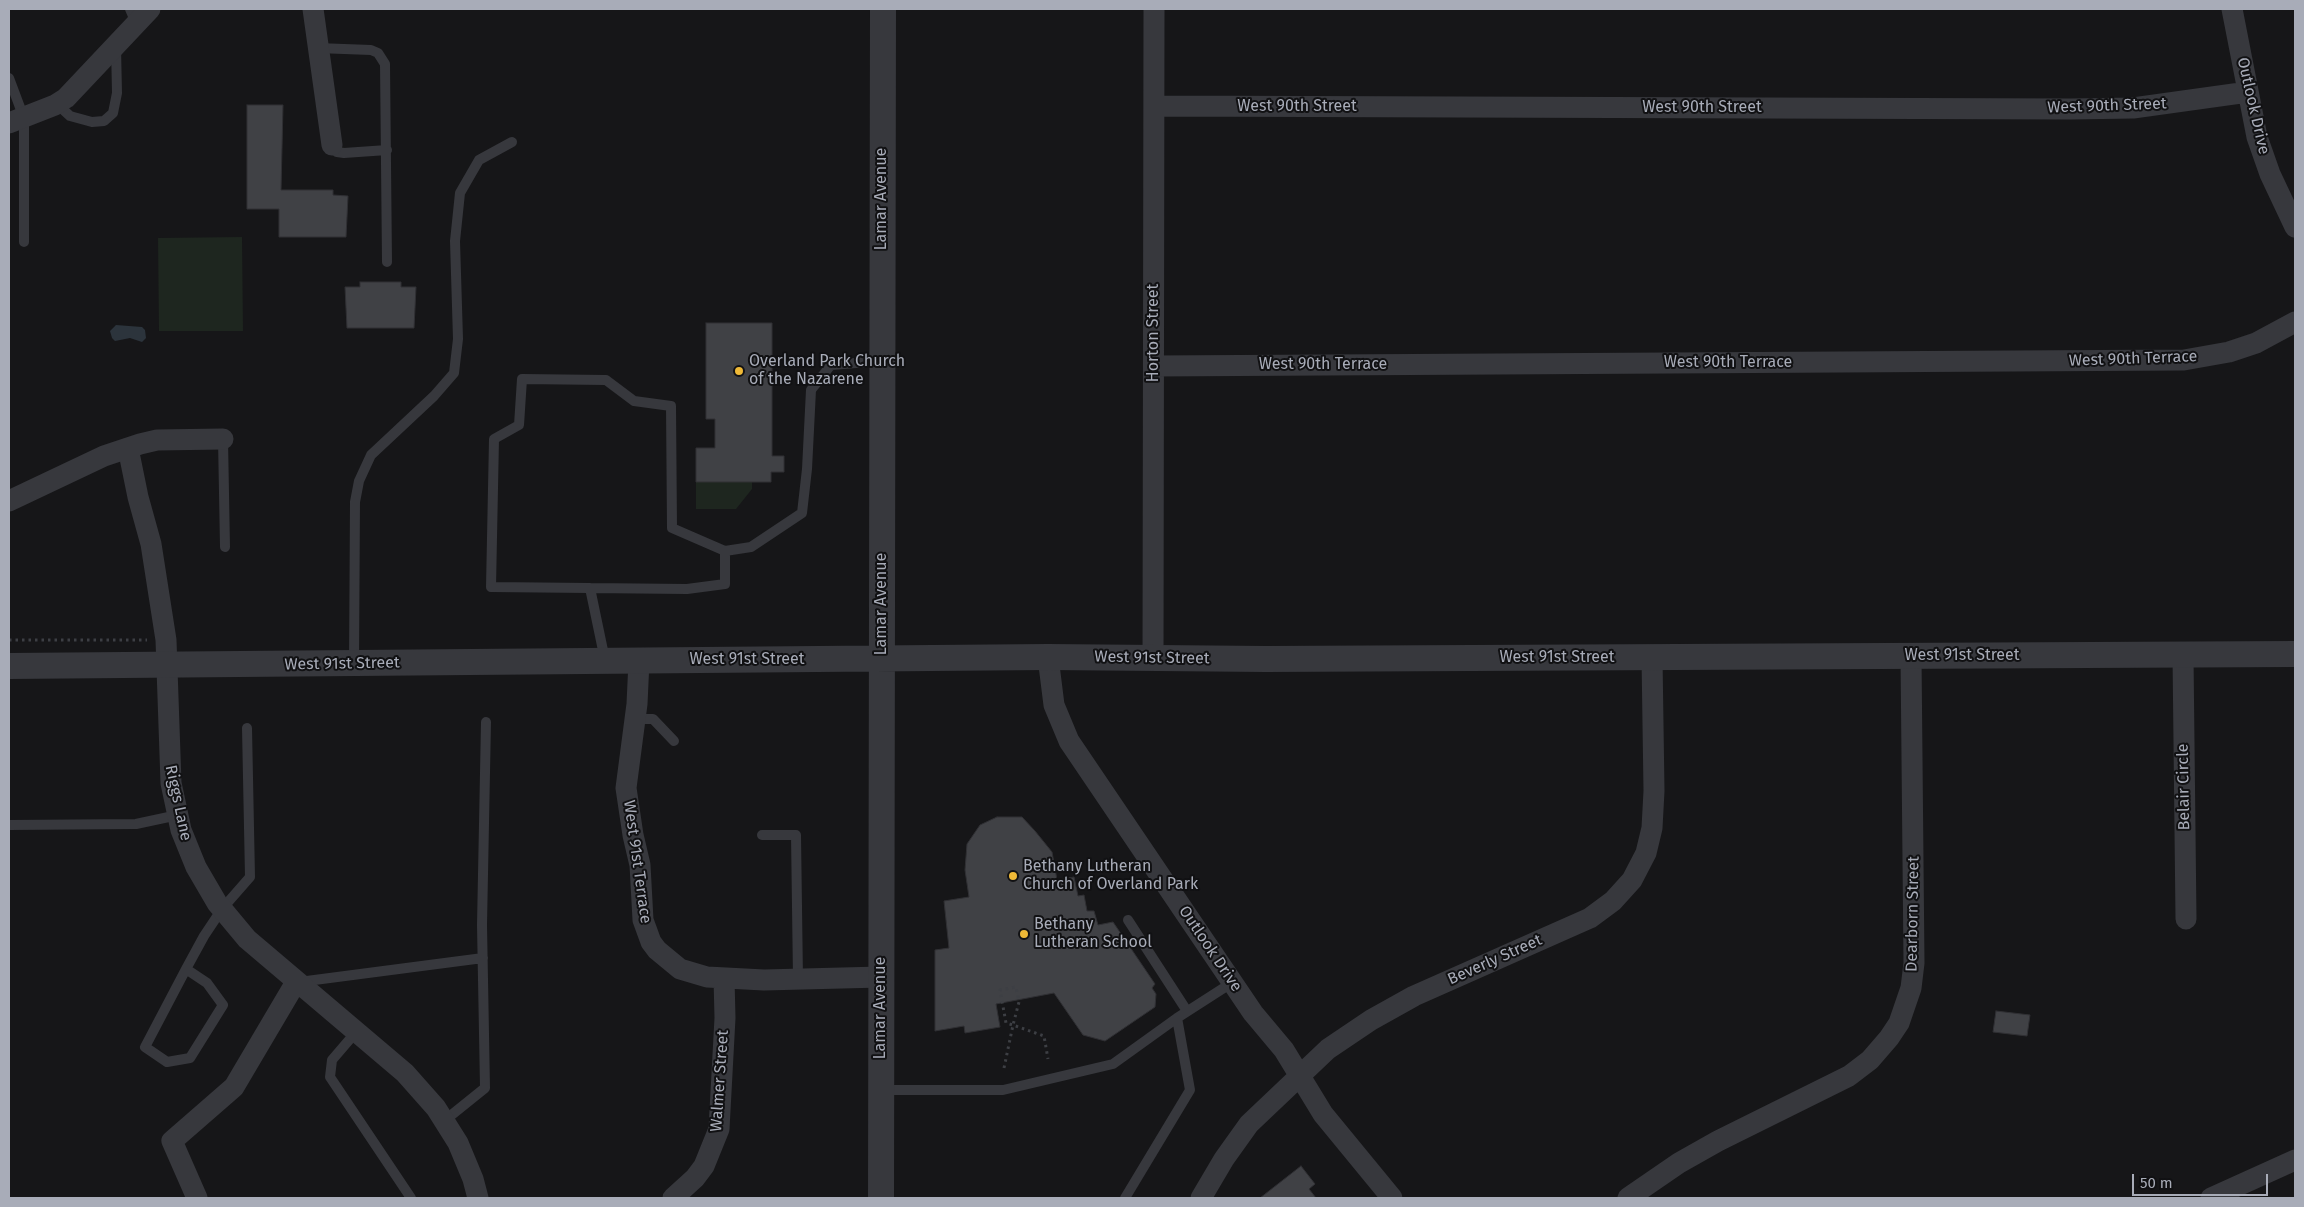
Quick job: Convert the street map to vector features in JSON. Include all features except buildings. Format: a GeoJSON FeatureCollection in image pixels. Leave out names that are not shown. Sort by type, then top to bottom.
{"type":"FeatureCollection","features":[{"type":"Feature","properties":{"kind":"street"},"geometry":{"type":"LineString","coordinates":[[313,9],[332,145]]}},
{"type":"Feature","properties":{"kind":"street","name":"Lamar Avenue"},"geometry":{"type":"LineString","coordinates":[[881,1198],[883,9]]}},
{"type":"Feature","properties":{"kind":"street","name":"Horton Street"},"geometry":{"type":"LineString","coordinates":[[1153,658],[1154,9]]}},
{"type":"Feature","properties":{"kind":"street","name":"Outlook Drive"},"geometry":{"type":"LineString","coordinates":[[2232,9],[2257,137],[2270,174],[2295,227]]}},
{"type":"Feature","properties":{"kind":"street"},"geometry":{"type":"LineString","coordinates":[[16,120],[57,104],[83,82],[116,46],[139,14]]}},
{"type":"Feature","properties":{"kind":"street","name":"West 90th Street"},"geometry":{"type":"LineString","coordinates":[[1154,106],[2071,109],[2133,108],[2248,92]]}},
{"type":"Feature","properties":{"kind":"street","name":"West 90th Terrace"},"geometry":{"type":"LineString","coordinates":[[1154,366],[2184,360],[2229,352],[2256,343],[2295,322]]}},
{"type":"Feature","properties":{"kind":"street"},"geometry":{"type":"LineString","coordinates":[[9,501],[104,456],[128,448],[157,440],[223,439]]}},
{"type":"Feature","properties":{"kind":"street","name":"Riggs Lane"},"geometry":{"type":"LineString","coordinates":[[128,448],[157,573],[166,640],[168,755],[171,783],[181,830],[196,867],[222,909],[247,940],[405,1073],[436,1108],[458,1143],[473,1179],[478,1198]]}},
{"type":"Feature","properties":{"kind":"street","name":"West 91st Street"},"geometry":{"type":"LineString","coordinates":[[9,666],[1048,657],[1652,658],[2295,654]]}},
{"type":"Feature","properties":{"kind":"street","name":"Belair Circle"},"geometry":{"type":"LineString","coordinates":[[2183,655],[2186,919]]}},
{"type":"Feature","properties":{"kind":"street","name":"Dearborn Street"},"geometry":{"type":"LineString","coordinates":[[1628,1198],[1679,1163],[1718,1141],[1849,1076],[1870,1060],[1899,1023],[1911,988],[1914,964],[1911,656]]}},
{"type":"Feature","properties":{"kind":"street","name":"Outlook Drive"},"geometry":{"type":"LineString","coordinates":[[1048,657],[1054,705],[1069,741],[1232,982],[1267,1031],[1284,1050],[1323,1114],[1392,1198]]}},
{"type":"Feature","properties":{"kind":"street","name":"Beverly Street"},"geometry":{"type":"LineString","coordinates":[[1201,1198],[1224,1159],[1249,1124],[1328,1048],[1371,1020],[1414,996],[1590,918],[1613,902],[1632,880],[1646,854],[1652,828],[1654,792],[1652,658]]}},
{"type":"Feature","properties":{"kind":"street","name":"West 91st Terrace"},"geometry":{"type":"LineString","coordinates":[[639,661],[635,718],[626,788],[633,835],[640,865],[643,920],[651,942],[657,950],[680,969],[693,974],[724,978],[881,977]]}},
{"type":"Feature","properties":{"kind":"street","name":"Walmer Street"},"geometry":{"type":"LineString","coordinates":[[672,1198],[695,1178],[704,1166],[710,1156],[719,1129],[724,1028],[724,978]]}},
{"type":"Feature","properties":{"kind":"street"},"geometry":{"type":"LineString","coordinates":[[197,1198],[172,1142],[234,1087],[296,982]]}},
{"type":"Feature","properties":{"kind":"street"},"geometry":{"type":"LineString","coordinates":[[2211,1198],[2295,1160]]}},
{"type":"Feature","properties":{"kind":"lane"},"geometry":{"type":"LineString","coordinates":[[57,104],[70,116],[92,122],[104,121],[113,113],[118,93],[116,46]]}},
{"type":"Feature","properties":{"kind":"lane"},"geometry":{"type":"LineString","coordinates":[[317,48],[372,50],[386,64],[387,262]]}},
{"type":"Feature","properties":{"kind":"lane"},"geometry":{"type":"LineString","coordinates":[[9,78],[16,120],[24,242]]}},
{"type":"Feature","properties":{"kind":"lane"},"geometry":{"type":"LineString","coordinates":[[354,664],[355,502],[359,481],[372,454],[434,396],[454,372],[458,339],[454,241],[460,193],[479,160],[512,142]]}},
{"type":"Feature","properties":{"kind":"lane"},"geometry":{"type":"LineString","coordinates":[[332,145],[337,152],[344,153],[387,150]]}},
{"type":"Feature","properties":{"kind":"lane"},"geometry":{"type":"LineString","coordinates":[[725,552],[725,584],[687,589],[491,587],[494,439],[519,425],[522,379],[606,380],[634,401],[671,406],[672,528],[725,552],[752,547],[802,513],[808,469],[810,390],[831,365],[882,361]]}},
{"type":"Feature","properties":{"kind":"lane"},"geometry":{"type":"LineString","coordinates":[[223,439],[225,547]]}},
{"type":"Feature","properties":{"kind":"lane"},"geometry":{"type":"LineString","coordinates":[[590,588],[605,661]]}},
{"type":"Feature","properties":{"kind":"lane"},"geometry":{"type":"LineString","coordinates":[[635,718],[653,719],[674,741]]}},
{"type":"Feature","properties":{"kind":"lane"},"geometry":{"type":"LineString","coordinates":[[444,1120],[485,1088],[483,958],[486,722]]}},
{"type":"Feature","properties":{"kind":"lane"},"geometry":{"type":"LineString","coordinates":[[186,969],[207,983],[223,1005],[190,1058],[167,1062],[145,1047],[186,969],[204,936],[222,909],[250,878],[247,728]]}},
{"type":"Feature","properties":{"kind":"lane"},"geometry":{"type":"LineString","coordinates":[[9,825],[136,824],[178,815]]}},
{"type":"Feature","properties":{"kind":"lane"},"geometry":{"type":"LineString","coordinates":[[762,835],[796,835],[798,979]]}},
{"type":"Feature","properties":{"kind":"lane"},"geometry":{"type":"LineString","coordinates":[[1128,920],[1187,1011]]}},
{"type":"Feature","properties":{"kind":"lane"},"geometry":{"type":"LineString","coordinates":[[296,982],[483,958]]}},
{"type":"Feature","properties":{"kind":"lane"},"geometry":{"type":"LineString","coordinates":[[881,1090],[1003,1090],[1113,1064],[1187,1011],[1232,982]]}},
{"type":"Feature","properties":{"kind":"lane"},"geometry":{"type":"LineString","coordinates":[[1125,1198],[1190,1090],[1177,1018]]}},
{"type":"Feature","properties":{"kind":"lane"},"geometry":{"type":"LineString","coordinates":[[356,1032],[332,1060],[330,1077],[411,1198]]}},
{"type":"Feature","properties":{"kind":"path"},"geometry":{"type":"LineString","coordinates":[[1004,1068],[1013,1025],[1018,1002],[1016,987],[1000,990],[1006,1023],[1013,1025],[1044,1036],[1048,1059]]}},
{"type":"Feature","properties":{"kind":"shaded area"},"geometry":{"type":"Polygon","coordinates":[[[242,237],[243,331],[159,331],[158,238],[242,237]]]}},
{"type":"Feature","properties":{"kind":"shaded area"},"geometry":{"type":"Polygon","coordinates":[[[116,325],[142,327],[145,330],[146,338],[142,342],[130,338],[115,341],[110,331],[116,325]]]}},
{"type":"Feature","properties":{"kind":"shaded area"},"geometry":{"type":"Polygon","coordinates":[[[696,482],[752,482],[752,489],[736,509],[696,509],[696,482]]]}},
{"type":"Feature","properties":{"kind":"place","name":"Overland Park Church of the Nazarene"},"geometry":{"type":"Point","coordinates":[739,371]}},
{"type":"Feature","properties":{"kind":"place","name":"Bethany Lutheran Church of Overland Park"},"geometry":{"type":"Point","coordinates":[1013,876]}},
{"type":"Feature","properties":{"kind":"place","name":"Bethany Lutheran School"},"geometry":{"type":"Point","coordinates":[1024,934]}}]}
